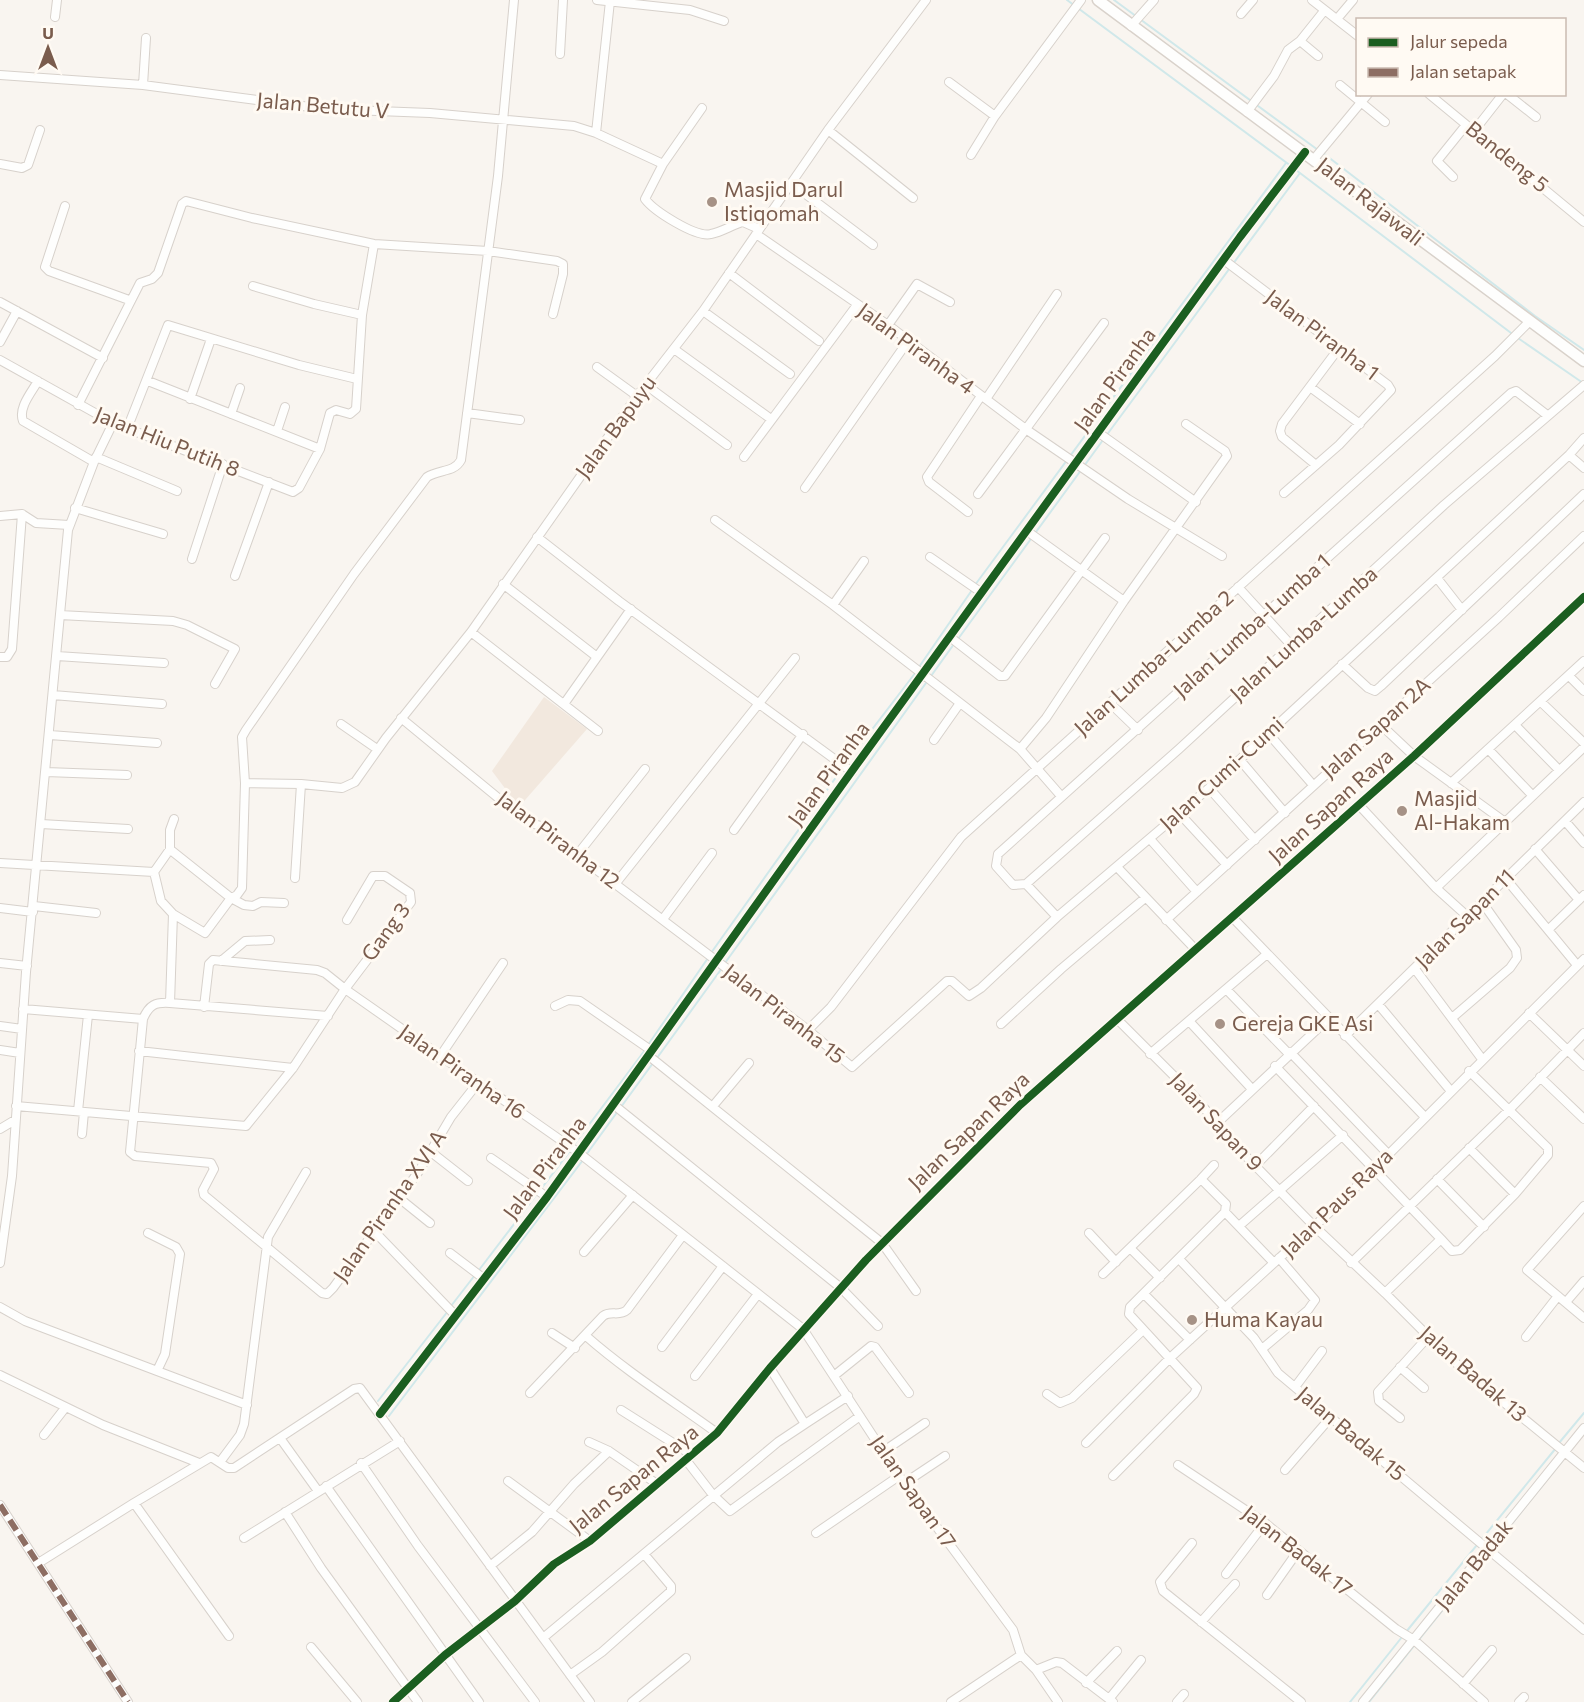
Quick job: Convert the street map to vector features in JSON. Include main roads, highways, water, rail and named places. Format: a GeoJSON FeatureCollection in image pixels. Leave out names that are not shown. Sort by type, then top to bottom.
{"type":"FeatureCollection","features":[{"type":"Feature","properties":{"kind":"main road","name":"Jalan Rajawali"},"geometry":{"type":"LineString","coordinates":[[1098,0],[1584,361]]}},
{"type":"Feature","properties":{"kind":"waterway"},"geometry":{"type":"LineString","coordinates":[[1067,0],[1291,166]]}},
{"type":"Feature","properties":{"kind":"waterway"},"geometry":{"type":"LineString","coordinates":[[1114,0],[1318,150]]}},
{"type":"Feature","properties":{"kind":"waterway"},"geometry":{"type":"LineString","coordinates":[[1323,153],[1535,316],[1584,350]]}},
{"type":"Feature","properties":{"kind":"waterway"},"geometry":{"type":"LineString","coordinates":[[975,585],[1286,163]]}},
{"type":"Feature","properties":{"kind":"waterway"},"geometry":{"type":"LineString","coordinates":[[1296,170],[1515,336],[1583,383]]}},
{"type":"Feature","properties":{"kind":"waterway"},"geometry":{"type":"LineString","coordinates":[[1106,436],[1300,173]]}},
{"type":"Feature","properties":{"kind":"waterway"},"geometry":{"type":"LineString","coordinates":[[958,639],[1103,440]]}},
{"type":"Feature","properties":{"kind":"waterway"},"geometry":{"type":"LineString","coordinates":[[919,667],[972,590]]}},
{"type":"Feature","properties":{"kind":"waterway"},"geometry":{"type":"LineString","coordinates":[[725,963],[954,644]]}},
{"type":"Feature","properties":{"kind":"waterway"},"geometry":{"type":"LineString","coordinates":[[711,953],[844,766],[916,672]]}},
{"type":"Feature","properties":{"kind":"waterway"},"geometry":{"type":"LineString","coordinates":[[648,1045],[708,958]]}},
{"type":"Feature","properties":{"kind":"waterway"},"geometry":{"type":"LineString","coordinates":[[657,1058],[722,968]]}},
{"type":"Feature","properties":{"kind":"waterway"},"geometry":{"type":"LineString","coordinates":[[573,1146],[645,1050]]}},
{"type":"Feature","properties":{"kind":"waterway"},"geometry":{"type":"LineString","coordinates":[[621,1107],[653,1063]]}},
{"type":"Feature","properties":{"kind":"waterway"},"geometry":{"type":"LineString","coordinates":[[586,1155],[618,1111]]}},
{"type":"Feature","properties":{"kind":"waterway"},"geometry":{"type":"LineString","coordinates":[[541,1189],[570,1151]]}},
{"type":"Feature","properties":{"kind":"waterway"},"geometry":{"type":"LineString","coordinates":[[389,1416],[583,1160]]}},
{"type":"Feature","properties":{"kind":"waterway"},"geometry":{"type":"LineString","coordinates":[[479,1270],[537,1194]]}},
{"type":"Feature","properties":{"kind":"waterway"},"geometry":{"type":"LineString","coordinates":[[451,1306],[475,1275]]}},
{"type":"Feature","properties":{"kind":"waterway"},"geometry":{"type":"LineString","coordinates":[[378,1401],[448,1311]]}},
{"type":"Feature","properties":{"kind":"waterway"},"geometry":{"type":"LineString","coordinates":[[1559,1443],[1584,1413]]}},
{"type":"Feature","properties":{"kind":"waterway"},"geometry":{"type":"LineString","coordinates":[[1406,1632],[1556,1448]]}},
{"type":"Feature","properties":{"kind":"waterway"},"geometry":{"type":"LineString","coordinates":[[1369,1702],[1566,1456]]}},
{"type":"Feature","properties":{"kind":"waterway"},"geometry":{"type":"LineString","coordinates":[[1350,1702],[1402,1637]]}},
{"type":"Feature","properties":{"kind":"place","name":"Masjid Darul Istiqomah"},"geometry":{"type":"Point","coordinates":[712,202]}},
{"type":"Feature","properties":{"kind":"place","name":"Masjid Al-Hakam"},"geometry":{"type":"Point","coordinates":[1402,811]}},
{"type":"Feature","properties":{"kind":"place","name":"Gereja GKE Asi"},"geometry":{"type":"Point","coordinates":[1220,1024]}},
{"type":"Feature","properties":{"kind":"place","name":"Huma Kayau"},"geometry":{"type":"Point","coordinates":[1192,1320]}}]}
